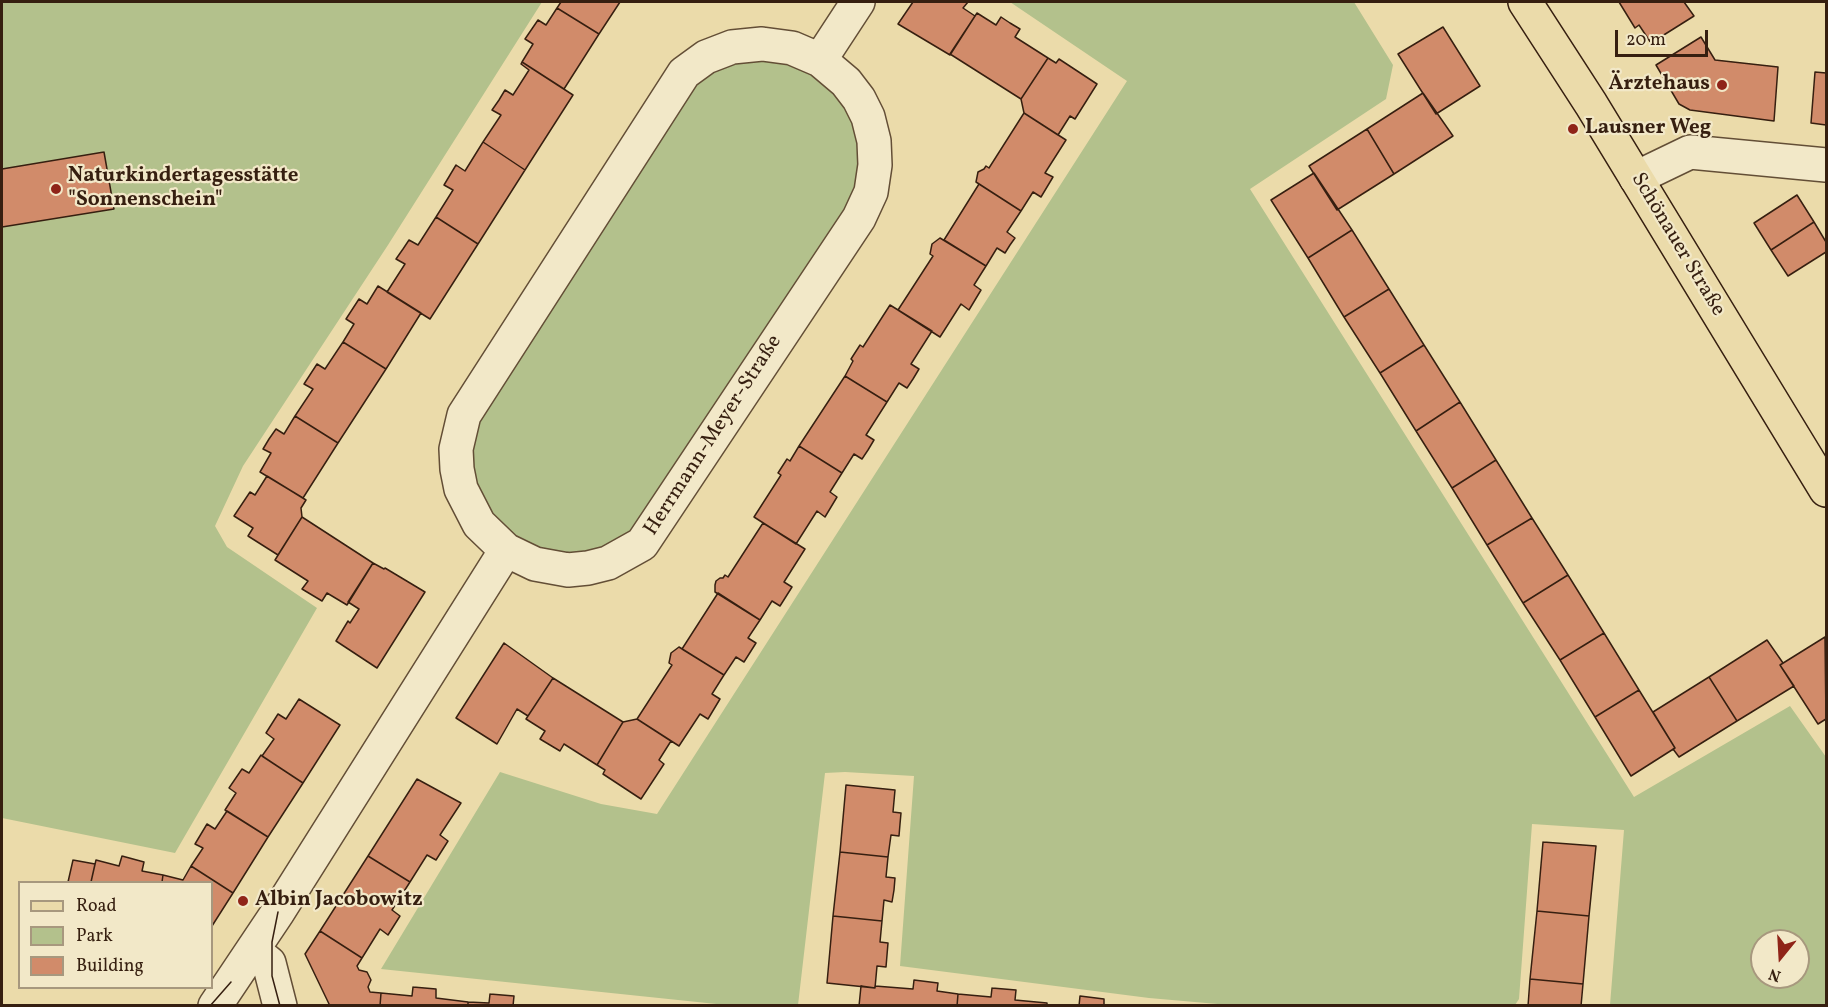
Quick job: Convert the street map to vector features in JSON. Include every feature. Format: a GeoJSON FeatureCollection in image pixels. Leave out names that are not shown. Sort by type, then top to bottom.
{"type":"FeatureCollection","features":[{"type":"Feature","properties":{"kind":"main road","name":"Schönauer Straße"},"geometry":{"type":"LineString","coordinates":[[1525,2],[1827,490]]}},
{"type":"Feature","properties":{"kind":"street"},"geometry":{"type":"LineString","coordinates":[[820,60],[858,2]]}},
{"type":"Feature","properties":{"kind":"street","name":"Herrmann-Meyer-Straße"},"geometry":{"type":"LineString","coordinates":[[762,44],[792,48],[820,60],[846,82],[858,99],[868,117],[874,141],[875,165],[871,192],[859,218],[642,544],[608,563],[568,570],[536,564],[506,550],[479,524],[461,489],[457,469],[456,449],[464,415],[483,385],[684,73],[706,57],[732,47],[762,44]]}},
{"type":"Feature","properties":{"kind":"street"},"geometry":{"type":"LineString","coordinates":[[1636,178],[1690,152],[1827,165]]}},
{"type":"Feature","properties":{"kind":"street"},"geometry":{"type":"LineString","coordinates":[[223,994],[506,550]]}},
{"type":"Feature","properties":{"kind":"street"},"geometry":{"type":"LineString","coordinates":[[253,950],[269,963],[280,1005]]}},
{"type":"Feature","properties":{"kind":"green space"},"geometry":{"type":"Polygon","coordinates":[[[2,2],[542,2],[388,245],[243,466],[215,526],[227,547],[317,608],[175,853],[2,818],[2,2]]]}},
{"type":"Feature","properties":{"kind":"green space"},"geometry":{"type":"Polygon","coordinates":[[[1010,2],[1354,2],[1393,65],[1386,99],[1250,189],[1634,797],[1790,706],[1826,757],[1826,1005],[1610,1005],[1624,830],[1532,824],[1519,999],[1515,1005],[1229,1005],[1149,998],[900,966],[914,776],[845,772],[825,773],[798,1005],[726,1005],[381,969],[500,772],[601,804],[657,814],[1127,81],[1010,2]]]}},
{"type":"Feature","properties":{"kind":"green space"},"geometry":{"type":"Polygon","coordinates":[[[762,44],[859,99],[859,218],[608,563],[506,550],[456,449],[684,73],[762,44]]]}},
{"type":"Feature","properties":{"kind":"building"},"geometry":{"type":"Polygon","coordinates":[[[561,2],[620,2],[599,34],[557,8],[561,2]]]}},
{"type":"Feature","properties":{"kind":"building"},"geometry":{"type":"Polygon","coordinates":[[[913,2],[968,2],[963,8],[975,16],[950,55],[898,24],[913,2]]]}},
{"type":"Feature","properties":{"kind":"building"},"geometry":{"type":"Polygon","coordinates":[[[1619,2],[1684,2],[1694,16],[1651,43],[1639,25],[1635,28],[1619,2]]]}},
{"type":"Feature","properties":{"kind":"building"},"geometry":{"type":"Polygon","coordinates":[[[557,8],[599,34],[564,89],[522,62],[533,44],[525,39],[538,20],[546,25],[557,8]]]}},
{"type":"Feature","properties":{"kind":"building"},"geometry":{"type":"Polygon","coordinates":[[[977,13],[996,25],[1001,17],[1020,29],[1015,37],[1048,58],[1021,99],[950,54],[977,13]]]}},
{"type":"Feature","properties":{"kind":"building"},"geometry":{"type":"Polygon","coordinates":[[[1443,27],[1480,86],[1436,114],[1398,54],[1443,27]]]}},
{"type":"Feature","properties":{"kind":"building","name":"Ärztehaus"},"geometry":{"type":"Polygon","coordinates":[[[1701,37],[1715,60],[1778,67],[1774,121],[1690,110],[1679,104],[1656,65],[1701,37]]]}},
{"type":"Feature","properties":{"kind":"building"},"geometry":{"type":"Polygon","coordinates":[[[1048,58],[1056,63],[1059,59],[1097,84],[1075,119],[1070,116],[1058,135],[1024,113],[1021,99],[1048,58]]]}},
{"type":"Feature","properties":{"kind":"building"},"geometry":{"type":"Polygon","coordinates":[[[522,62],[573,95],[525,170],[483,142],[501,115],[492,110],[505,90],[513,95],[529,70],[521,64],[522,62]]]}},
{"type":"Feature","properties":{"kind":"building"},"geometry":{"type":"Polygon","coordinates":[[[1815,72],[1826,73],[1826,125],[1811,123],[1815,72]]]}},
{"type":"Feature","properties":{"kind":"building"},"geometry":{"type":"Polygon","coordinates":[[[1423,93],[1453,136],[1394,174],[1367,129],[1423,93]]]}},
{"type":"Feature","properties":{"kind":"building"},"geometry":{"type":"Polygon","coordinates":[[[1024,113],[1066,140],[1045,173],[1053,177],[1041,197],[1033,192],[1021,211],[976,182],[978,172],[986,166],[989,168],[1024,113]]]}},
{"type":"Feature","properties":{"kind":"building"},"geometry":{"type":"Polygon","coordinates":[[[1367,129],[1394,174],[1337,210],[1309,166],[1367,129]]]}},
{"type":"Feature","properties":{"kind":"building"},"geometry":{"type":"Polygon","coordinates":[[[483,142],[525,170],[478,244],[436,217],[453,190],[444,185],[456,165],[465,171],[483,142]]]}},
{"type":"Feature","properties":{"kind":"building","name":"Naturkindertagesstätte \"Sonnenschein\""},"geometry":{"type":"Polygon","coordinates":[[[104,152],[114,209],[2,227],[2,169],[104,152]]]}},
{"type":"Feature","properties":{"kind":"building"},"geometry":{"type":"Polygon","coordinates":[[[1314,173],[1352,230],[1308,258],[1271,200],[1314,173]]]}},
{"type":"Feature","properties":{"kind":"building"},"geometry":{"type":"Polygon","coordinates":[[[979,184],[1021,211],[1007,232],[1015,238],[1005,253],[997,248],[986,266],[944,240],[979,184]]]}},
{"type":"Feature","properties":{"kind":"building"},"geometry":{"type":"Polygon","coordinates":[[[1797,195],[1814,222],[1771,250],[1754,223],[1797,195]]]}},
{"type":"Feature","properties":{"kind":"building"},"geometry":{"type":"Polygon","coordinates":[[[436,217],[478,244],[430,319],[387,292],[405,264],[396,259],[409,240],[418,245],[436,217]]]}},
{"type":"Feature","properties":{"kind":"building"},"geometry":{"type":"Polygon","coordinates":[[[1814,222],[1826,242],[1826,252],[1788,276],[1771,250],[1814,222]]]}},
{"type":"Feature","properties":{"kind":"building"},"geometry":{"type":"Polygon","coordinates":[[[1352,230],[1389,289],[1344,317],[1308,258],[1352,230]]]}},
{"type":"Feature","properties":{"kind":"building"},"geometry":{"type":"Polygon","coordinates":[[[940,238],[986,266],[974,285],[981,290],[969,310],[961,304],[940,337],[898,310],[933,256],[930,254],[932,244],[940,238]]]}},
{"type":"Feature","properties":{"kind":"building"},"geometry":{"type":"Polygon","coordinates":[[[378,286],[421,313],[386,369],[343,342],[354,324],[346,319],[359,299],[367,304],[378,286]]]}},
{"type":"Feature","properties":{"kind":"building"},"geometry":{"type":"Polygon","coordinates":[[[1389,289],[1424,345],[1380,373],[1344,317],[1389,289]]]}},
{"type":"Feature","properties":{"kind":"building"},"geometry":{"type":"Polygon","coordinates":[[[890,305],[932,331],[911,364],[919,369],[913,379],[907,388],[899,383],[887,402],[845,376],[853,361],[851,359],[860,345],[863,347],[890,305]]]}},
{"type":"Feature","properties":{"kind":"building"},"geometry":{"type":"Polygon","coordinates":[[[343,342],[386,369],[338,443],[295,416],[313,389],[304,384],[317,364],[325,369],[343,342]]]}},
{"type":"Feature","properties":{"kind":"building"},"geometry":{"type":"Polygon","coordinates":[[[1424,345],[1460,402],[1416,431],[1380,373],[1424,345]]]}},
{"type":"Feature","properties":{"kind":"building"},"geometry":{"type":"Polygon","coordinates":[[[845,376],[887,402],[866,435],[874,440],[868,450],[862,459],[854,454],[842,473],[799,446],[845,376]]]}},
{"type":"Feature","properties":{"kind":"building"},"geometry":{"type":"Polygon","coordinates":[[[1460,402],[1496,460],[1452,488],[1416,431],[1460,402]]]}},
{"type":"Feature","properties":{"kind":"building"},"geometry":{"type":"Polygon","coordinates":[[[295,416],[338,443],[303,498],[260,472],[271,453],[263,449],[269,439],[276,429],[284,434],[295,416]]]}},
{"type":"Feature","properties":{"kind":"building"},"geometry":{"type":"Polygon","coordinates":[[[799,446],[842,473],[830,492],[837,497],[825,517],[817,511],[796,544],[754,517],[781,475],[778,473],[787,459],[790,461],[799,446]]]}},
{"type":"Feature","properties":{"kind":"building"},"geometry":{"type":"Polygon","coordinates":[[[1496,460],[1532,518],[1487,545],[1452,488],[1496,460]]]}},
{"type":"Feature","properties":{"kind":"building"},"geometry":{"type":"Polygon","coordinates":[[[267,476],[306,500],[301,508],[302,517],[278,555],[248,536],[253,528],[234,516],[250,492],[255,495],[267,476]]]}},
{"type":"Feature","properties":{"kind":"building"},"geometry":{"type":"Polygon","coordinates":[[[302,517],[373,563],[347,605],[327,593],[322,601],[302,589],[308,581],[275,560],[302,517]]]}},
{"type":"Feature","properties":{"kind":"building"},"geometry":{"type":"Polygon","coordinates":[[[1532,518],[1568,575],[1523,603],[1487,545],[1532,518]]]}},
{"type":"Feature","properties":{"kind":"building"},"geometry":{"type":"Polygon","coordinates":[[[763,523],[805,549],[784,582],[792,587],[780,606],[772,601],[760,620],[715,592],[715,585],[720,578],[725,575],[728,577],[763,523]]]}},
{"type":"Feature","properties":{"kind":"building"},"geometry":{"type":"Polygon","coordinates":[[[373,563],[425,592],[377,668],[336,641],[348,621],[350,623],[359,609],[348,602],[373,563]]]}},
{"type":"Feature","properties":{"kind":"building"},"geometry":{"type":"Polygon","coordinates":[[[1568,575],[1604,633],[1560,660],[1523,603],[1568,575]]]}},
{"type":"Feature","properties":{"kind":"building"},"geometry":{"type":"Polygon","coordinates":[[[718,593],[760,620],[748,638],[756,643],[744,662],[736,657],[724,675],[682,649],[718,593]]]}},
{"type":"Feature","properties":{"kind":"building"},"geometry":{"type":"Polygon","coordinates":[[[1604,633],[1639,690],[1595,717],[1560,660],[1604,633]]]}},
{"type":"Feature","properties":{"kind":"building"},"geometry":{"type":"Polygon","coordinates":[[[1825,637],[1826,719],[1818,724],[1780,665],[1825,637]]]}},
{"type":"Feature","properties":{"kind":"building"},"geometry":{"type":"Polygon","coordinates":[[[1767,640],[1783,663],[1780,665],[1794,686],[1737,721],[1709,677],[1767,640]]]}},
{"type":"Feature","properties":{"kind":"building"},"geometry":{"type":"Polygon","coordinates":[[[504,643],[553,678],[528,716],[517,709],[497,744],[456,718],[504,643]]]}},
{"type":"Feature","properties":{"kind":"building"},"geometry":{"type":"Polygon","coordinates":[[[679,647],[724,675],[712,694],[720,699],[708,719],[700,714],[679,746],[637,719],[672,665],[669,663],[671,653],[679,647]]]}},
{"type":"Feature","properties":{"kind":"building"},"geometry":{"type":"Polygon","coordinates":[[[1709,677],[1737,721],[1679,757],[1653,712],[1709,677]]]}},
{"type":"Feature","properties":{"kind":"building"},"geometry":{"type":"Polygon","coordinates":[[[553,678],[623,722],[597,765],[564,744],[560,751],[540,739],[545,731],[526,719],[553,678]]]}},
{"type":"Feature","properties":{"kind":"building"},"geometry":{"type":"Polygon","coordinates":[[[1639,690],[1675,748],[1631,776],[1595,717],[1639,690]]]}},
{"type":"Feature","properties":{"kind":"building"},"geometry":{"type":"Polygon","coordinates":[[[299,699],[340,725],[303,783],[262,756],[274,739],[266,733],[278,714],[286,719],[299,699]]]}},
{"type":"Feature","properties":{"kind":"building"},"geometry":{"type":"Polygon","coordinates":[[[637,719],[671,741],[659,760],[664,764],[641,799],[603,774],[605,770],[597,765],[623,722],[637,719]]]}},
{"type":"Feature","properties":{"kind":"building"},"geometry":{"type":"Polygon","coordinates":[[[261,755],[303,783],[268,837],[225,810],[236,793],[229,788],[242,769],[249,773],[261,755]]]}},
{"type":"Feature","properties":{"kind":"building"},"geometry":{"type":"Polygon","coordinates":[[[417,779],[461,803],[440,835],[448,841],[436,860],[427,855],[410,882],[368,856],[417,779]]]}},
{"type":"Feature","properties":{"kind":"building"},"geometry":{"type":"Polygon","coordinates":[[[846,785],[895,790],[893,812],[901,813],[899,836],[891,835],[888,857],[840,852],[846,785]]]}},
{"type":"Feature","properties":{"kind":"building"},"geometry":{"type":"Polygon","coordinates":[[[227,811],[268,837],[233,893],[191,866],[203,848],[195,844],[207,824],[215,829],[227,811]]]}},
{"type":"Feature","properties":{"kind":"building"},"geometry":{"type":"Polygon","coordinates":[[[1543,842],[1596,846],[1589,916],[1537,911],[1543,842]]]}},
{"type":"Feature","properties":{"kind":"building"},"geometry":{"type":"Polygon","coordinates":[[[840,852],[888,857],[886,877],[895,878],[894,890],[892,902],[884,900],[882,921],[833,916],[840,852]]]}},
{"type":"Feature","properties":{"kind":"building"},"geometry":{"type":"Polygon","coordinates":[[[122,856],[144,862],[142,871],[163,875],[162,881],[91,881],[96,860],[119,866],[122,856]]]}},
{"type":"Feature","properties":{"kind":"building"},"geometry":{"type":"Polygon","coordinates":[[[368,856],[410,882],[392,910],[400,916],[388,935],[380,929],[362,958],[320,931],[368,856]]]}},
{"type":"Feature","properties":{"kind":"building"},"geometry":{"type":"Polygon","coordinates":[[[73,860],[95,864],[91,881],[68,881],[73,860]]]}},
{"type":"Feature","properties":{"kind":"building"},"geometry":{"type":"Polygon","coordinates":[[[191,866],[233,893],[213,924],[213,881],[162,881],[163,875],[183,880],[191,866]]]}},
{"type":"Feature","properties":{"kind":"building"},"geometry":{"type":"Polygon","coordinates":[[[1537,911],[1589,916],[1583,984],[1530,979],[1537,911]]]}},
{"type":"Feature","properties":{"kind":"building"},"geometry":{"type":"Polygon","coordinates":[[[833,916],[882,921],[880,942],[888,943],[886,967],[877,966],[875,988],[827,983],[833,916]]]}},
{"type":"Feature","properties":{"kind":"building"},"geometry":{"type":"Polygon","coordinates":[[[320,931],[362,958],[357,966],[359,970],[367,972],[371,980],[368,987],[370,992],[381,993],[380,1006],[330,1006],[305,954],[320,931]]]}},
{"type":"Feature","properties":{"kind":"building"},"geometry":{"type":"Polygon","coordinates":[[[1530,979],[1583,984],[1581,1006],[1528,1006],[1530,979]]]}},
{"type":"Feature","properties":{"kind":"building"},"geometry":{"type":"Polygon","coordinates":[[[914,980],[938,983],[937,991],[958,994],[957,1006],[859,1006],[861,986],[913,989],[914,980]]]}},
{"type":"Feature","properties":{"kind":"building"},"geometry":{"type":"Polygon","coordinates":[[[413,987],[436,989],[436,998],[468,1002],[468,1006],[380,1006],[381,993],[412,996],[413,987]]]}},
{"type":"Feature","properties":{"kind":"building"},"geometry":{"type":"Polygon","coordinates":[[[992,988],[1016,990],[1015,1000],[1047,1003],[1047,1006],[957,1006],[958,994],[991,997],[992,988]]]}},
{"type":"Feature","properties":{"kind":"building"},"geometry":{"type":"Polygon","coordinates":[[[490,994],[514,996],[513,1006],[468,1006],[468,1002],[489,1003],[490,994]]]}},
{"type":"Feature","properties":{"kind":"building"},"geometry":{"type":"Polygon","coordinates":[[[1080,996],[1104,999],[1104,1006],[1079,1006],[1080,996]]]}},
{"type":"Feature","properties":{"kind":"tram line"},"geometry":{"type":"LineString","coordinates":[[278,912],[272,942],[272,976],[280,1006]]}},
{"type":"Feature","properties":{"kind":"tram line"},"geometry":{"type":"LineString","coordinates":[[210,1006],[231,982]]}},
{"type":"Feature","properties":{"kind":"place","name":"Ärztehaus"},"geometry":{"type":"Point","coordinates":[1722,85]}},
{"type":"Feature","properties":{"kind":"place","name":"Lausner Weg"},"geometry":{"type":"Point","coordinates":[1573,129]}},
{"type":"Feature","properties":{"kind":"place","name":"Naturkindertagesstätte \"Sonnenschein\""},"geometry":{"type":"Point","coordinates":[56,189]}},
{"type":"Feature","properties":{"kind":"place","name":"Albin Jacobowitz"},"geometry":{"type":"Point","coordinates":[243,901]}}]}
